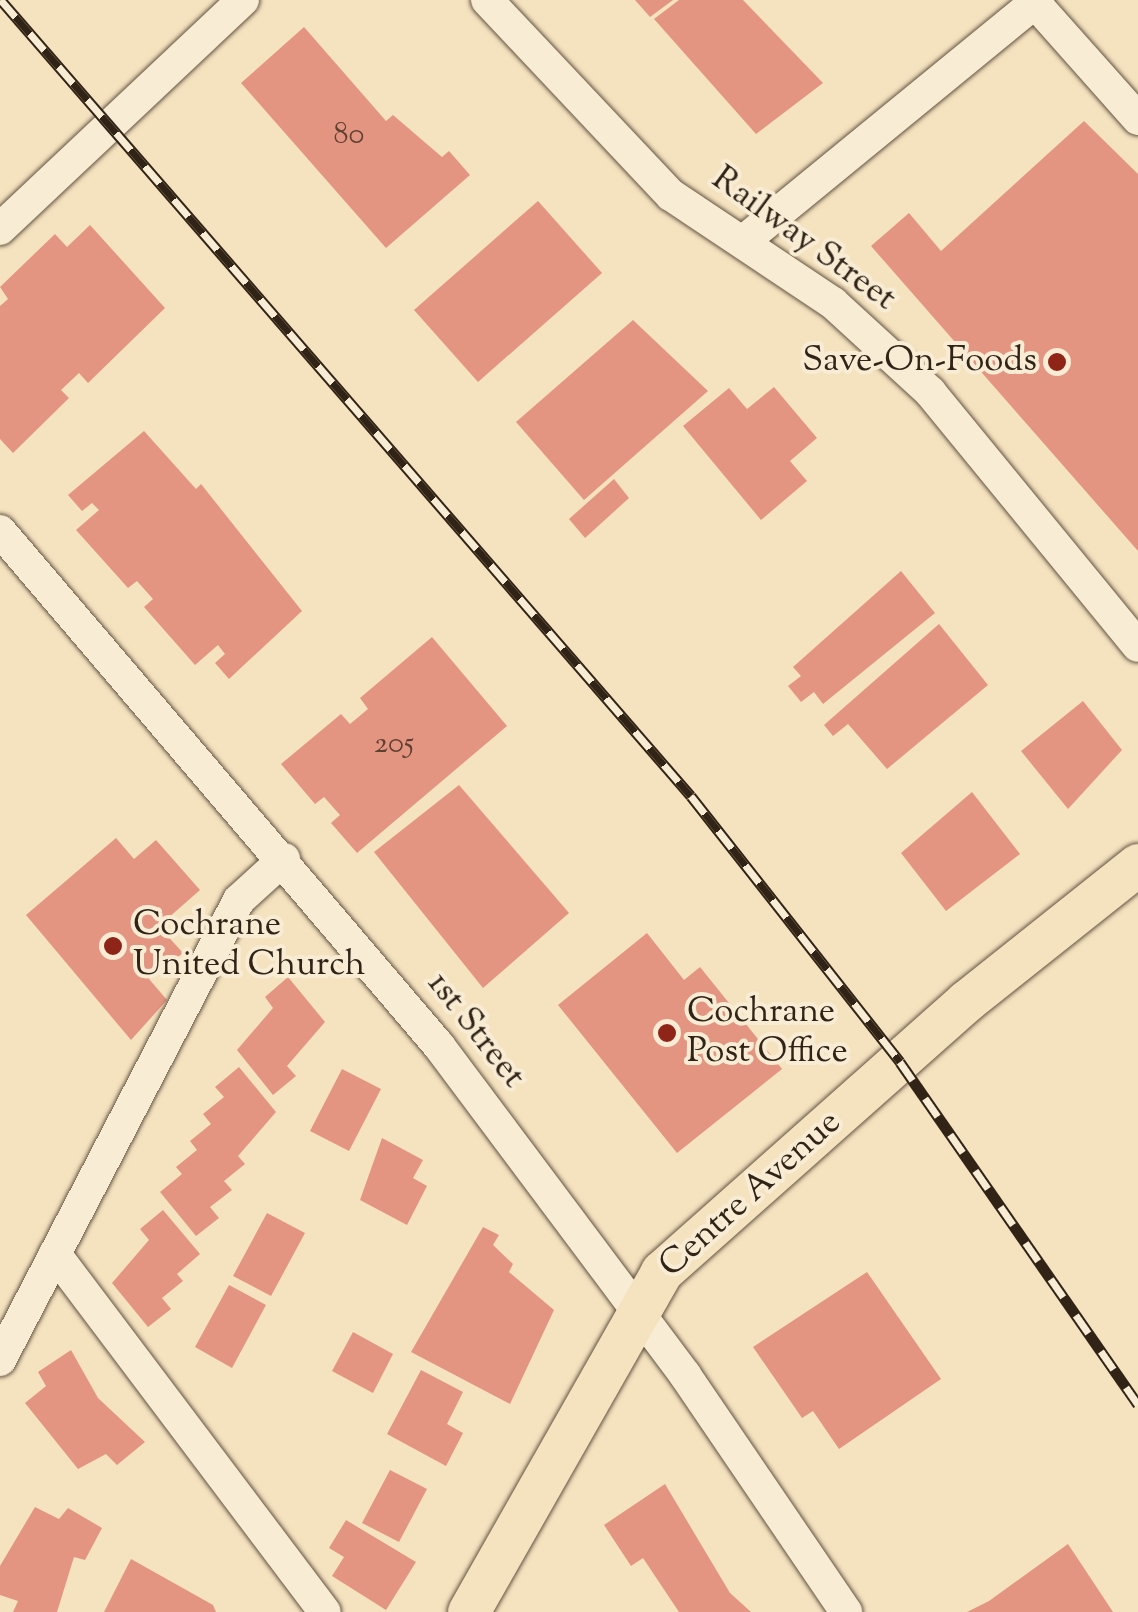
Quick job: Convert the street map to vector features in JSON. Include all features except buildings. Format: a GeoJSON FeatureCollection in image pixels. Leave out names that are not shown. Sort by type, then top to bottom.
{"type":"FeatureCollection","features":[{"type":"Feature","properties":{"kind":"main road","name":"Centre Avenue"},"geometry":{"type":"LineString","coordinates":[[469,1612],[637,1308],[662,1272],[758,1184],[1138,865]]}},
{"type":"Feature","properties":{"kind":"street"},"geometry":{"type":"LineString","coordinates":[[0,229],[243,0]]}},
{"type":"Feature","properties":{"kind":"street","name":"Railway Street"},"geometry":{"type":"LineString","coordinates":[[487,0],[671,195],[745,240],[833,303],[930,392],[1138,646]]}},
{"type":"Feature","properties":{"kind":"street"},"geometry":{"type":"LineString","coordinates":[[745,240],[1036,1],[1138,119]]}},
{"type":"Feature","properties":{"kind":"street","name":"1st Street"},"geometry":{"type":"LineString","coordinates":[[0,531],[284,859],[637,1308],[846,1612]]}},
{"type":"Feature","properties":{"kind":"street"},"geometry":{"type":"LineString","coordinates":[[0,1360],[239,900],[284,859]]}},
{"type":"Feature","properties":{"kind":"street"},"geometry":{"type":"LineString","coordinates":[[56,1254],[325,1612]]}},
{"type":"Feature","properties":{"kind":"railway"},"geometry":{"type":"LineString","coordinates":[[1,0],[691,796],[900,1062],[1138,1404]]}},
{"type":"Feature","properties":{"kind":"place","name":"Save-On-Foods"},"geometry":{"type":"Point","coordinates":[1057,362]}},
{"type":"Feature","properties":{"kind":"place","name":"Cochrane United Church"},"geometry":{"type":"Point","coordinates":[113,946]}},
{"type":"Feature","properties":{"kind":"place","name":"Cochrane Post Office"},"geometry":{"type":"Point","coordinates":[667,1033]}}]}
